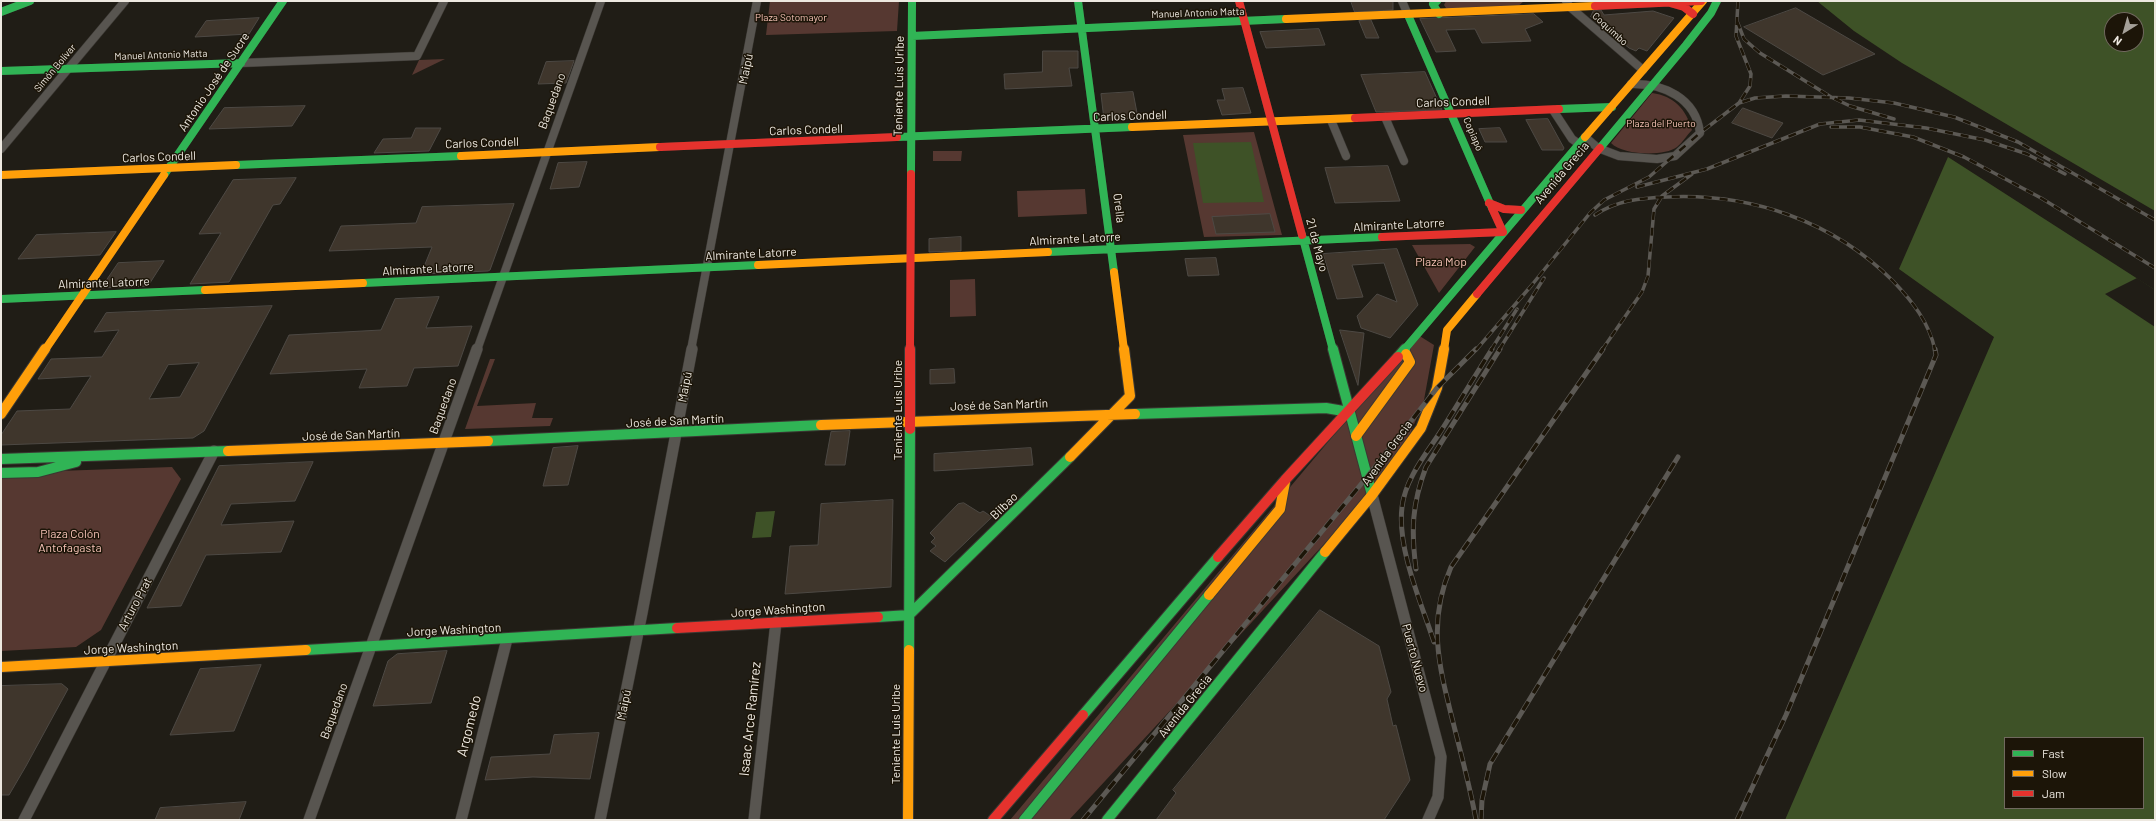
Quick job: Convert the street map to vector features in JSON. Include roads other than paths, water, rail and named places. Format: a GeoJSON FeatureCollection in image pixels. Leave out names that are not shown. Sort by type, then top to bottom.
{"type":"FeatureCollection","features":[{"type":"Feature","properties":{"kind":"main road"},"geometry":{"type":"LineString","coordinates":[[1,5],[13,1]]}},
{"type":"Feature","properties":{"kind":"main road"},"geometry":{"type":"LineString","coordinates":[[1,12],[30,1]]}},
{"type":"Feature","properties":{"kind":"main road","name":"Antonio José de Sucre"},"geometry":{"type":"LineString","coordinates":[[1,414],[283,1]]}},
{"type":"Feature","properties":{"kind":"main road","name":"Teniente Luis Uribe"},"geometry":{"type":"LineString","coordinates":[[908,820],[912,1]]}},
{"type":"Feature","properties":{"kind":"main road","name":"Orella"},"geometry":{"type":"LineString","coordinates":[[1078,1],[1112,250],[1130,396],[1115,413]]}},
{"type":"Feature","properties":{"kind":"main road","name":"21 de Mayo"},"geometry":{"type":"LineString","coordinates":[[1239,1],[1372,495]]}},
{"type":"Feature","properties":{"kind":"main road"},"geometry":{"type":"LineString","coordinates":[[1437,1],[1433,4],[1439,14]]}},
{"type":"Feature","properties":{"kind":"main road"},"geometry":{"type":"LineString","coordinates":[[1518,10],[1529,1]]}},
{"type":"Feature","properties":{"kind":"main road","name":"Manuel Antonio Matta"},"geometry":{"type":"LineString","coordinates":[[912,36],[1439,14],[1518,10],[1568,4],[1670,3],[1702,1]]}},
{"type":"Feature","properties":{"kind":"main road","name":"Avenida Grecia"},"geometry":{"type":"LineString","coordinates":[[993,820],[1285,480],[1404,351],[1503,232],[1693,14],[1702,1]]}},
{"type":"Feature","properties":{"kind":"main road","name":"Avenida Grecia"},"geometry":{"type":"LineString","coordinates":[[1107,820],[1372,495],[1421,428],[1437,388],[1447,330],[1699,29],[1711,13],[1717,1]]}},
{"type":"Feature","properties":{"kind":"main road"},"geometry":{"type":"LineString","coordinates":[[1670,3],[1684,7],[1693,14]]}},
{"type":"Feature","properties":{"kind":"main road","name":"Copiapó"},"geometry":{"type":"LineString","coordinates":[[1408,15],[1453,114],[1503,232],[1507,246],[1505,260]]}},
{"type":"Feature","properties":{"kind":"main road","name":"Manuel Antonio Matta"},"geometry":{"type":"LineString","coordinates":[[1,72],[241,63]]}},
{"type":"Feature","properties":{"kind":"main road","name":"Carlos Condell"},"geometry":{"type":"LineString","coordinates":[[1,175],[1612,107]]}},
{"type":"Feature","properties":{"kind":"main road"},"geometry":{"type":"LineString","coordinates":[[1490,203],[1504,209],[1522,210]]}},
{"type":"Feature","properties":{"kind":"main road","name":"Almirante Latorre"},"geometry":{"type":"LineString","coordinates":[[1,299],[1503,232],[1512,234],[1529,232]]}},
{"type":"Feature","properties":{"kind":"main road"},"geometry":{"type":"LineString","coordinates":[[1356,436],[1410,362],[1404,351]]}},
{"type":"Feature","properties":{"kind":"main road","name":"José de San Martín"},"geometry":{"type":"LineString","coordinates":[[1,459],[444,443],[1115,413],[1326,408],[1349,412]]}},
{"type":"Feature","properties":{"kind":"main road","name":"Bilbao"},"geometry":{"type":"LineString","coordinates":[[909,615],[1115,413]]}},
{"type":"Feature","properties":{"kind":"main road"},"geometry":{"type":"LineString","coordinates":[[1,473],[38,472],[102,455]]}},
{"type":"Feature","properties":{"kind":"main road"},"geometry":{"type":"LineString","coordinates":[[1024,820],[1280,509],[1285,480]]}},
{"type":"Feature","properties":{"kind":"main road","name":"Jorge Washington"},"geometry":{"type":"LineString","coordinates":[[1,667],[909,615]]}},
{"type":"Feature","properties":{"kind":"street","name":"Simón Bolívar"},"geometry":{"type":"LineString","coordinates":[[1,149],[125,1]]}},
{"type":"Feature","properties":{"kind":"street","name":"Manuel Antonio Matta"},"geometry":{"type":"LineString","coordinates":[[241,63],[417,56],[444,1]]}},
{"type":"Feature","properties":{"kind":"street","name":"Baquedano"},"geometry":{"type":"LineString","coordinates":[[309,820],[601,1]]}},
{"type":"Feature","properties":{"kind":"street","name":"Maipú"},"geometry":{"type":"LineString","coordinates":[[600,820],[639,631],[730,145],[751,42],[757,1]]}},
{"type":"Feature","properties":{"kind":"street","name":"Copiapó"},"geometry":{"type":"LineString","coordinates":[[1402,1],[1408,15]]}},
{"type":"Feature","properties":{"kind":"street","name":"Coquimbo"},"geometry":{"type":"LineString","coordinates":[[1568,4],[1643,70]]}},
{"type":"Feature","properties":{"kind":"street"},"geometry":{"type":"LineString","coordinates":[[1582,140],[1598,148],[1628,158],[1665,159],[1674,156],[1700,133],[1700,123],[1697,116],[1687,104],[1671,92],[1652,85],[1631,84]]}},
{"type":"Feature","properties":{"kind":"street","name":"Avenida Grecia"},"geometry":{"type":"LineString","coordinates":[[1553,110],[1572,139],[1582,140]]}},
{"type":"Feature","properties":{"kind":"street"},"geometry":{"type":"LineString","coordinates":[[1385,117],[1404,161]]}},
{"type":"Feature","properties":{"kind":"street"},"geometry":{"type":"LineString","coordinates":[[1331,120],[1346,156]]}},
{"type":"Feature","properties":{"kind":"street","name":"Arturo Prat"},"geometry":{"type":"LineString","coordinates":[[24,820],[214,451]]}},
{"type":"Feature","properties":{"kind":"street","name":"Puerto Nuevo"},"geometry":{"type":"LineString","coordinates":[[1372,495],[1441,757],[1441,786],[1433,812],[1428,820]]}},
{"type":"Feature","properties":{"kind":"street","name":"Isaac Arce Ramírez"},"geometry":{"type":"LineString","coordinates":[[754,820],[776,622]]}},
{"type":"Feature","properties":{"kind":"street","name":"Argomedo"},"geometry":{"type":"LineString","coordinates":[[461,820],[507,639]]}},
{"type":"Feature","properties":{"kind":"railway"},"geometry":{"type":"LineString","coordinates":[[1738,1],[1736,36],[1751,74],[1750,86],[1739,103]]}},
{"type":"Feature","properties":{"kind":"railway"},"geometry":{"type":"LineString","coordinates":[[1737,21],[1744,39],[1760,53],[1832,97]]}},
{"type":"Feature","properties":{"kind":"railway"},"geometry":{"type":"LineString","coordinates":[[1739,103],[1755,98],[1786,96],[1832,97]]}},
{"type":"Feature","properties":{"kind":"railway"},"geometry":{"type":"LineString","coordinates":[[1832,97],[1894,103],[1954,117],[2018,142],[2155,220]]}},
{"type":"Feature","properties":{"kind":"railway"},"geometry":{"type":"LineString","coordinates":[[1832,97],[1850,106],[1894,119]]}},
{"type":"Feature","properties":{"kind":"railway"},"geometry":{"type":"LineString","coordinates":[[1476,350],[1531,286],[1590,213],[1604,200],[1649,177],[1700,133],[1739,103]]}},
{"type":"Feature","properties":{"kind":"railway"},"geometry":{"type":"LineString","coordinates":[[1637,187],[1707,169],[1820,124],[1859,120],[1926,128],[1985,140],[2027,154],[2065,174]]}},
{"type":"Feature","properties":{"kind":"railway"},"geometry":{"type":"LineString","coordinates":[[1831,127],[1860,127],[1913,137],[1964,157],[2041,198],[2155,268]]}},
{"type":"Feature","properties":{"kind":"railway"},"geometry":{"type":"LineString","coordinates":[[1661,197],[1692,174]]}},
{"type":"Feature","properties":{"kind":"railway"},"geometry":{"type":"LineString","coordinates":[[1595,215],[1621,203],[1639,199],[1661,197]]}},
{"type":"Feature","properties":{"kind":"railway"},"geometry":{"type":"LineString","coordinates":[[1602,350],[1642,292],[1648,276],[1654,209],[1661,197]]}},
{"type":"Feature","properties":{"kind":"railway"},"geometry":{"type":"LineString","coordinates":[[1661,197],[1698,197],[1729,200],[1760,206],[1789,215],[1817,227],[1844,242],[1870,260],[1907,296],[1919,312],[1929,330],[1935,350]]}},
{"type":"Feature","properties":{"kind":"railway"},"geometry":{"type":"LineString","coordinates":[[1499,350],[1544,278]]}},
{"type":"Feature","properties":{"kind":"railway"},"geometry":{"type":"LineString","coordinates":[[1491,350],[1517,309]]}},
{"type":"Feature","properties":{"kind":"railway"},"geometry":{"type":"LineString","coordinates":[[1083,820],[1367,477],[1437,388],[1476,349]]}},
{"type":"Feature","properties":{"kind":"railway"},"geometry":{"type":"LineString","coordinates":[[1434,642],[1406,558],[1401,523],[1402,507],[1407,487],[1416,468],[1492,349]]}},
{"type":"Feature","properties":{"kind":"railway"},"geometry":{"type":"LineString","coordinates":[[1416,569],[1413,529],[1415,505],[1421,480],[1426,467],[1500,349]]}},
{"type":"Feature","properties":{"kind":"railway"},"geometry":{"type":"LineString","coordinates":[[1476,820],[1443,682],[1440,663],[1437,625],[1439,607],[1444,587],[1451,567],[1603,349]]}},
{"type":"Feature","properties":{"kind":"railway"},"geometry":{"type":"LineString","coordinates":[[1737,820],[1786,715],[1936,355],[1935,349]]}},
{"type":"Feature","properties":{"kind":"railway"},"geometry":{"type":"LineString","coordinates":[[1481,820],[1482,800],[1490,764],[1678,457]]}},
{"type":"Feature","properties":{"kind":"park label","name":"Plaza Sotomayor"},"geometry":{"type":"Point","coordinates":[791,18]}},
{"type":"Feature","properties":{"kind":"park label","name":"Plaza del Puerto"},"geometry":{"type":"Point","coordinates":[1661,124]}},
{"type":"Feature","properties":{"kind":"park label","name":"Plaza Mop"},"geometry":{"type":"Point","coordinates":[1441,262]}},
{"type":"Feature","properties":{"kind":"park label","name":"Plaza Colón Antofagasta"},"geometry":{"type":"Point","coordinates":[70,541]}}]}
